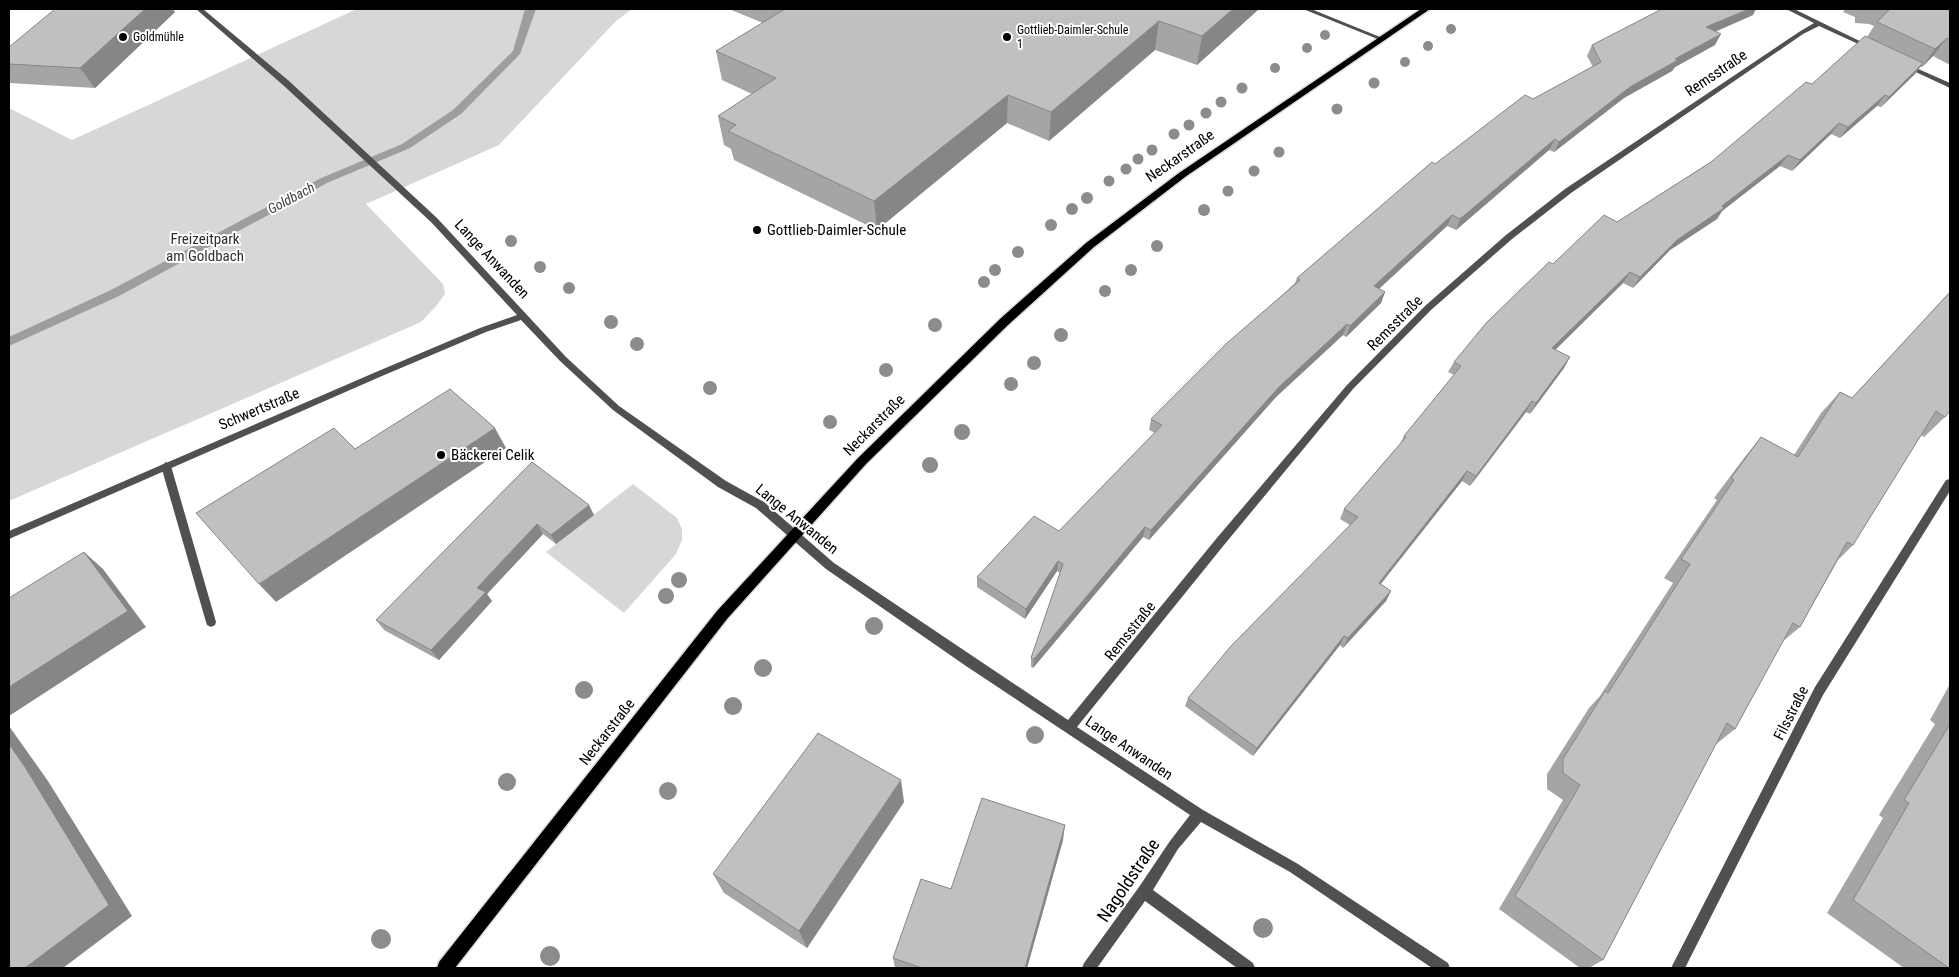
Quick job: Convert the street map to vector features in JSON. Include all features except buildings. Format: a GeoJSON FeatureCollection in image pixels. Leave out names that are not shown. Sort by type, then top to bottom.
{"type":"FeatureCollection","features":[{"type":"Feature","properties":{"kind":"main road","name":"Neckarstraße"},"geometry":{"type":"LineString","coordinates":[[445,968],[722,615],[862,461],[1004,322],[1090,245],[1182,175],[1426,9]]}},
{"type":"Feature","properties":{"kind":"street","name":"Lange Anwanden"},"geometry":{"type":"LineString","coordinates":[[200,9],[286,84],[434,220],[564,359],[616,408],[722,484],[760,505],[844,577],[1199,814],[1294,868],[1443,968]]}},
{"type":"Feature","properties":{"kind":"street"},"geometry":{"type":"LineString","coordinates":[[1306,9],[1382,40]]}},
{"type":"Feature","properties":{"kind":"street"},"geometry":{"type":"LineString","coordinates":[[1789,9],[1872,49]]}},
{"type":"Feature","properties":{"kind":"street","name":"Remsstraße"},"geometry":{"type":"LineString","coordinates":[[1069,728],[1220,542],[1350,387],[1428,308],[1509,237],[1568,191],[1801,33],[1820,23]]}},
{"type":"Feature","properties":{"kind":"street"},"geometry":{"type":"LineString","coordinates":[[1898,61],[1950,86]]}},
{"type":"Feature","properties":{"kind":"street","name":"Schwertstraße"},"geometry":{"type":"LineString","coordinates":[[9,535],[475,334],[523,316]]}},
{"type":"Feature","properties":{"kind":"street"},"geometry":{"type":"LineString","coordinates":[[166,466],[211,622]]}},
{"type":"Feature","properties":{"kind":"street","name":"Filsstraße"},"geometry":{"type":"LineString","coordinates":[[1678,968],[1819,690],[1950,483]]}},
{"type":"Feature","properties":{"kind":"street","name":"Nagoldstraße"},"geometry":{"type":"LineString","coordinates":[[1089,968],[1144,892],[1174,845],[1199,814]]}},
{"type":"Feature","properties":{"kind":"street"},"geometry":{"type":"LineString","coordinates":[[1144,892],[1248,968]]}},
{"type":"Feature","properties":{"kind":"green space","name":"Freizeitpark am Goldbach"},"geometry":{"type":"Polygon","coordinates":[[[357,9],[632,9],[615,22],[499,145],[366,204],[443,284],[445,294],[421,322],[9,501],[9,108],[72,140],[357,9]]]}},
{"type":"Feature","properties":{"kind":"green space"},"geometry":{"type":"Polygon","coordinates":[[[633,484],[677,518],[682,529],[682,540],[676,554],[624,613],[546,552],[633,484]]]}},
{"type":"Feature","properties":{"kind":"waterway","name":"Goldbach"},"geometry":{"type":"LineString","coordinates":[[9,342],[115,293],[323,181],[406,146],[457,112],[517,52],[529,10],[531,9]]}},
{"type":"Feature","properties":{"kind":"place","name":"Goldmühle"},"geometry":{"type":"Point","coordinates":[123,37]}},
{"type":"Feature","properties":{"kind":"place","name":"Gottlieb-Daimler-Schule 1"},"geometry":{"type":"Point","coordinates":[1007,37]}},
{"type":"Feature","properties":{"kind":"place","name":"Gottlieb-Daimler-Schule"},"geometry":{"type":"Point","coordinates":[757,230]}},
{"type":"Feature","properties":{"kind":"place","name":"Bäckerei Celik"},"geometry":{"type":"Point","coordinates":[441,455]}}]}
